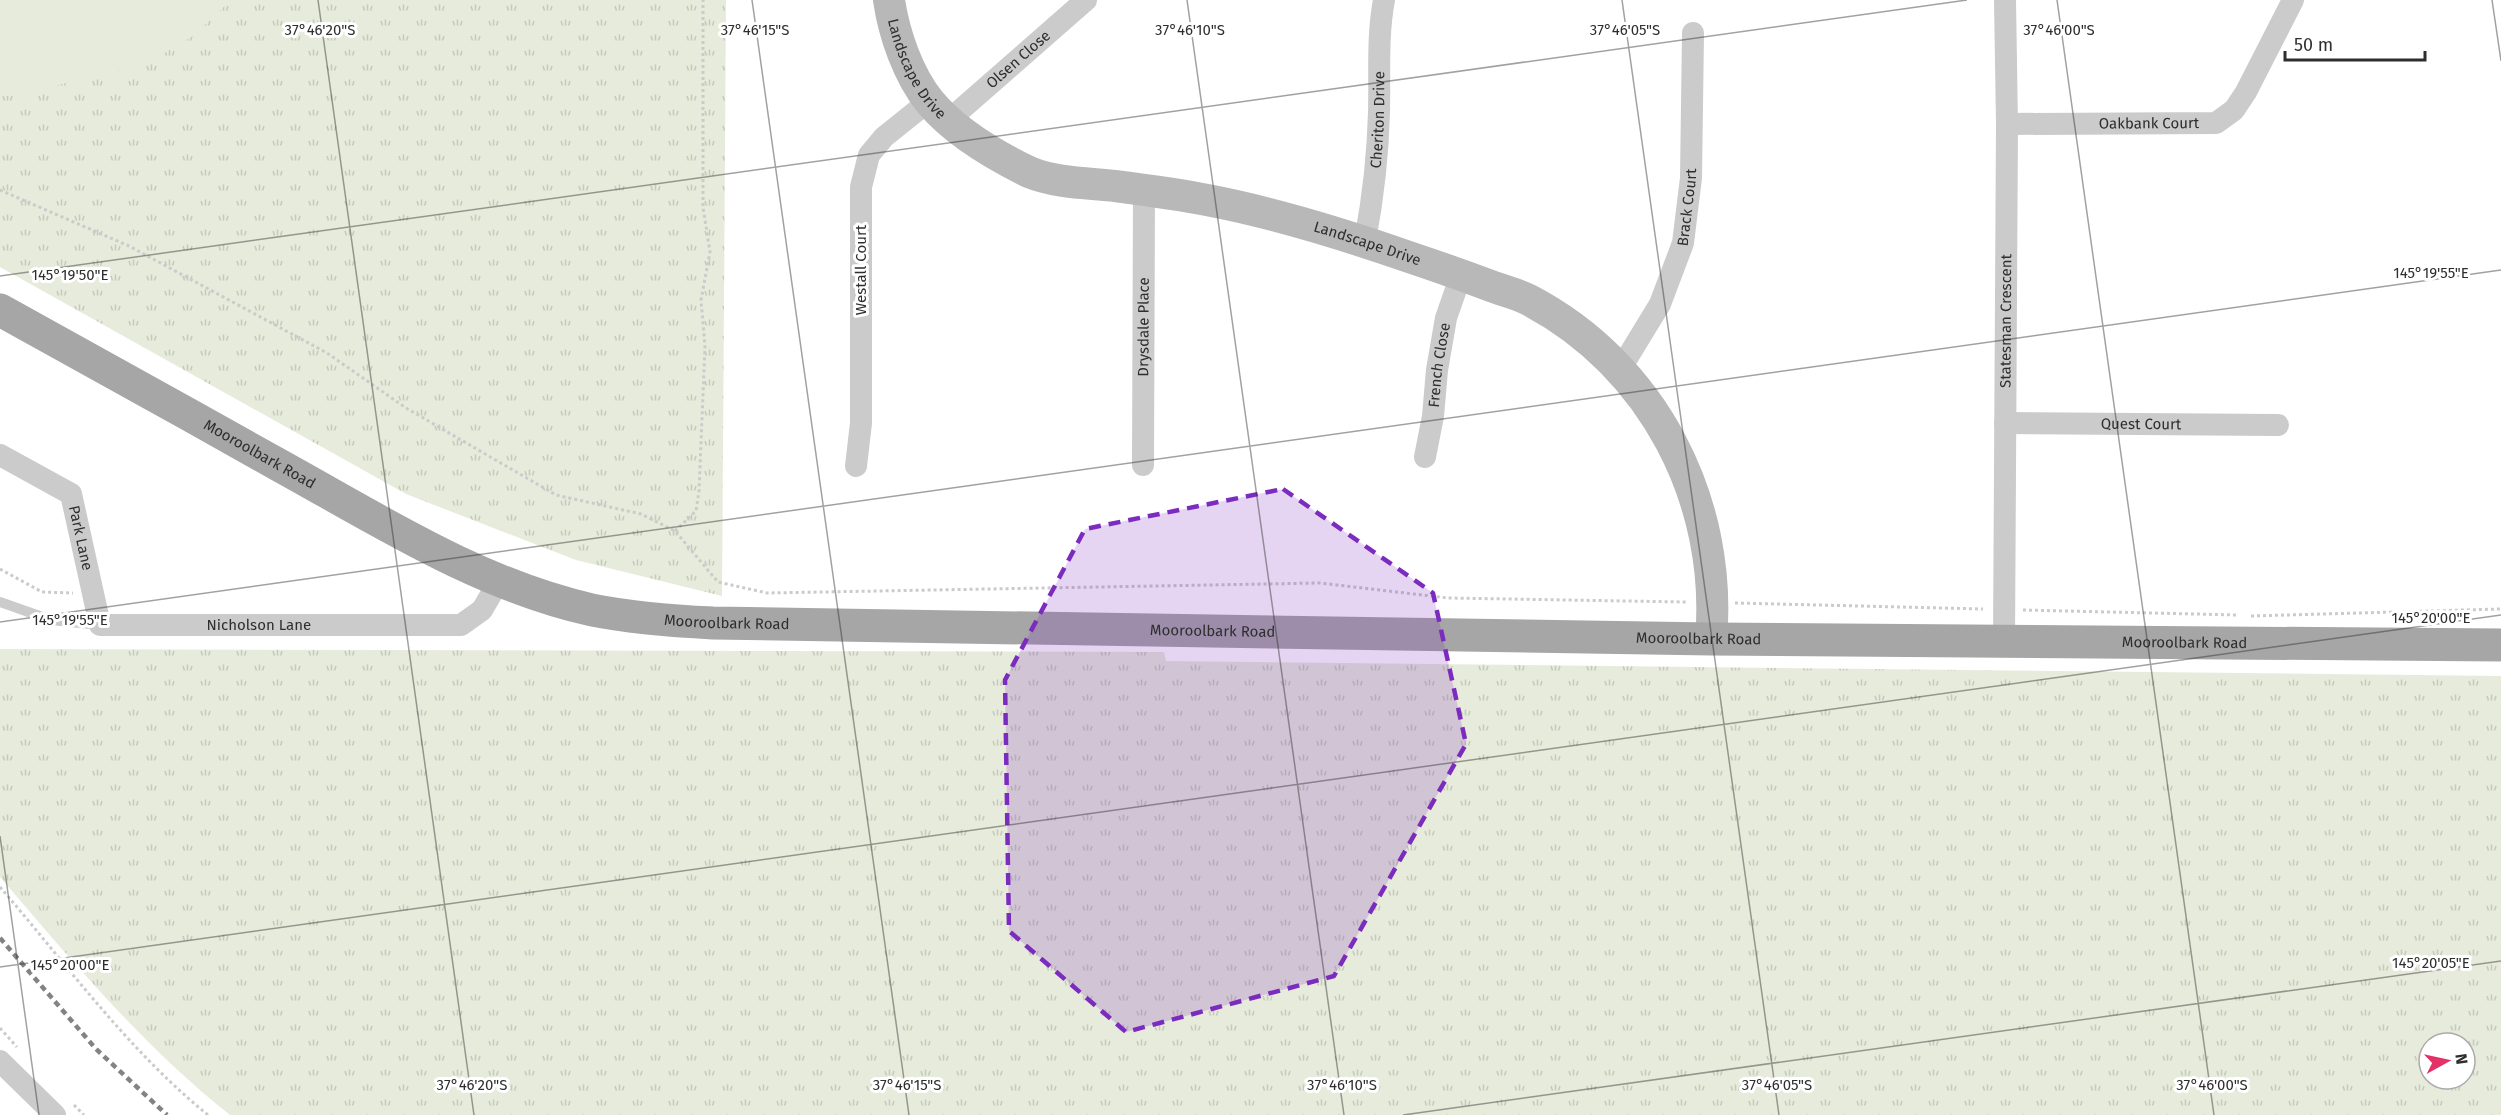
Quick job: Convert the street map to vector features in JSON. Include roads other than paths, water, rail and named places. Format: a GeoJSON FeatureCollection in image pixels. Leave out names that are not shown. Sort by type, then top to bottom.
{"type":"FeatureCollection","features":[{"type":"Feature","properties":{"kind":"main road","name":"Mooroolbark Road"},"geometry":{"type":"LineString","coordinates":[[0,310],[387,525],[499,581],[592,610],[653,620],[713,623],[1711,639],[2501,645]]}},
{"type":"Feature","properties":{"kind":"street","name":"Landscape Drive"},"geometry":{"type":"LineString","coordinates":[[889,0],[892,19],[910,68],[939,111],[985,148],[1032,173],[1073,182],[1144,190],[1260,211],[1365,241],[1528,300],[1580,333],[1621,368],[1655,412],[1686,468],[1704,529],[1713,578],[1711,639]]}},
{"type":"Feature","properties":{"kind":"street","name":"Olsen Close"},"geometry":{"type":"LineString","coordinates":[[939,111],[1086,0]]}},
{"type":"Feature","properties":{"kind":"street","name":"Cheriton Drive"},"geometry":{"type":"LineString","coordinates":[[1365,241],[1374,192],[1379,114],[1379,26],[1384,0]]}},
{"type":"Feature","properties":{"kind":"street","name":"Statesman Crescent"},"geometry":{"type":"LineString","coordinates":[[2004,642],[2007,124],[2005,0]]}},
{"type":"Feature","properties":{"kind":"street","name":"Oakbank Court"},"geometry":{"type":"LineString","coordinates":[[2007,124],[2216,123],[2234,110],[2246,92],[2293,0]]}},
{"type":"Feature","properties":{"kind":"street","name":"Brack Court"},"geometry":{"type":"LineString","coordinates":[[1621,368],[1660,304],[1683,243],[1691,178],[1693,33]]}},
{"type":"Feature","properties":{"kind":"street","name":"Westall Court"},"geometry":{"type":"LineString","coordinates":[[856,466],[861,423],[861,187],[869,155],[884,137],[939,111]]}},
{"type":"Feature","properties":{"kind":"street","name":"Drysdale Place"},"geometry":{"type":"LineString","coordinates":[[1143,465],[1144,190]]}},
{"type":"Feature","properties":{"kind":"street","name":"French Close"},"geometry":{"type":"LineString","coordinates":[[1425,457],[1446,318],[1461,275]]}},
{"type":"Feature","properties":{"kind":"street","name":"Quest Court"},"geometry":{"type":"LineString","coordinates":[[2005,423],[2278,425]]}},
{"type":"Feature","properties":{"kind":"street","name":"Park Lane"},"geometry":{"type":"LineString","coordinates":[[0,455],[71,494],[100,625]]}},
{"type":"Feature","properties":{"kind":"street","name":"Nicholson Lane"},"geometry":{"type":"LineString","coordinates":[[100,625],[461,626],[482,610],[499,581]]}},
{"type":"Feature","properties":{"kind":"street"},"geometry":{"type":"LineString","coordinates":[[0,1061],[55,1115]]}},
{"type":"Feature","properties":{"kind":"lane","name":"Nicholson Lane"},"geometry":{"type":"LineString","coordinates":[[0,602],[51,620],[100,625]]}},
{"type":"Feature","properties":{"kind":"railway"},"geometry":{"type":"LineString","coordinates":[[0,938],[96,1049],[167,1115]]}}]}
